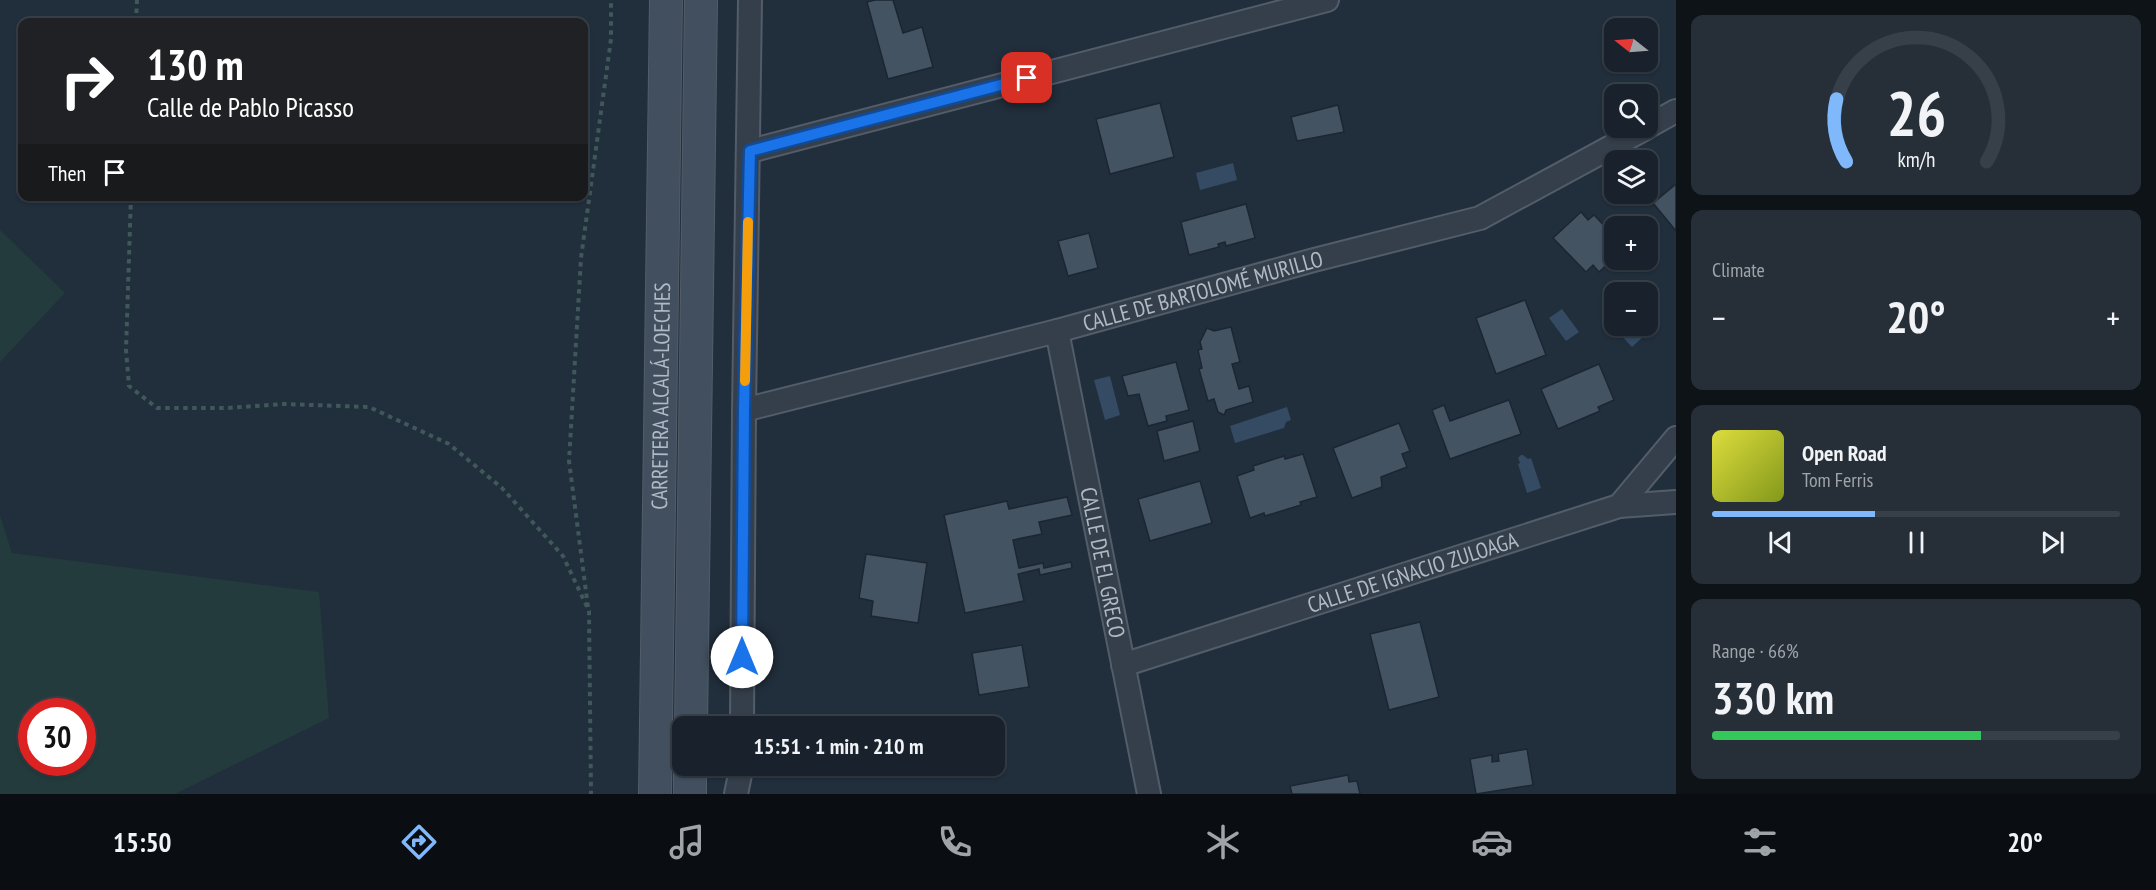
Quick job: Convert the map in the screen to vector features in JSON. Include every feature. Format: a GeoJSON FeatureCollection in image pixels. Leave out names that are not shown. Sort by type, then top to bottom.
{"type":"FeatureCollection","features":[{"type":"Feature","properties":{"kind":"main road","name":"CARRETERA ALCALÁ-LOECHES"},"geometry":{"type":"LineString","coordinates":[[655,794],[666,0]]}},
{"type":"Feature","properties":{"kind":"main road","name":"CARRETERA ALCALÁ-LOECHES"},"geometry":{"type":"LineString","coordinates":[[691,716],[701,0]]}},
{"type":"Feature","properties":{"kind":"main road"},"geometry":{"type":"LineString","coordinates":[[690,776],[690,794]]}},
{"type":"Feature","properties":{"kind":"street"},"geometry":{"type":"LineString","coordinates":[[742,716],[750,0]]}},
{"type":"Feature","properties":{"kind":"street"},"geometry":{"type":"LineString","coordinates":[[750,151],[1327,0]]}},
{"type":"Feature","properties":{"kind":"street","name":"CALLE DE BARTOLOMÉ MURILLO"},"geometry":{"type":"LineString","coordinates":[[1658,121],[1676,111]]}},
{"type":"Feature","properties":{"kind":"street","name":"CALLE DE BARTOLOMÉ MURILLO"},"geometry":{"type":"LineString","coordinates":[[744,410],[1057,332],[1314,260],[1480,218],[1626,138]]}},
{"type":"Feature","properties":{"kind":"street","name":"CALLE DE EL GRECO"},"geometry":{"type":"LineString","coordinates":[[1057,332],[1149,794]]}},
{"type":"Feature","properties":{"kind":"street"},"geometry":{"type":"LineString","coordinates":[[1619,506],[1676,438]]}},
{"type":"Feature","properties":{"kind":"street","name":"CALLE DE IGNACIO ZULOAGA"},"geometry":{"type":"LineString","coordinates":[[1123,665],[1619,506],[1676,502]]}},
{"type":"Feature","properties":{"kind":"street"},"geometry":{"type":"LineString","coordinates":[[736,794],[740,776]]}},
{"type":"Feature","properties":{"kind":"path"},"geometry":{"type":"LineString","coordinates":[[136,18],[137,0]]}},
{"type":"Feature","properties":{"kind":"path"},"geometry":{"type":"LineString","coordinates":[[591,794],[589,611],[570,461],[581,258],[611,39],[611,0]]}},
{"type":"Feature","properties":{"kind":"path"},"geometry":{"type":"LineString","coordinates":[[130,201],[126,350],[129,386],[157,408],[227,408],[284,404],[369,407],[449,444],[502,488],[563,556],[589,611]]}},
{"type":"Feature","properties":{"kind":"green space"},"geometry":{"type":"Polygon","coordinates":[[[0,230],[65,293],[0,362],[0,230]]]}},
{"type":"Feature","properties":{"kind":"green space"},"geometry":{"type":"Polygon","coordinates":[[[0,515],[12,553],[319,592],[329,718],[175,794],[0,794],[0,515]]]}},
{"type":"Feature","properties":{"kind":"water"},"geometry":{"type":"Polygon","coordinates":[[[1233,163],[1237,180],[1200,190],[1196,173],[1233,163]]]}},
{"type":"Feature","properties":{"kind":"water"},"geometry":{"type":"Polygon","coordinates":[[[1562,309],[1579,332],[1566,341],[1549,318],[1562,309]]]}},
{"type":"Feature","properties":{"kind":"water"},"geometry":{"type":"Polygon","coordinates":[[[1622,336],[1644,336],[1632,347],[1622,336]]]}},
{"type":"Feature","properties":{"kind":"water"},"geometry":{"type":"Polygon","coordinates":[[[1110,376],[1120,415],[1105,420],[1094,380],[1110,376]]]}},
{"type":"Feature","properties":{"kind":"water"},"geometry":{"type":"Polygon","coordinates":[[[1287,407],[1291,420],[1286,422],[1284,428],[1235,443],[1230,426],[1287,407]]]}},
{"type":"Feature","properties":{"kind":"water"},"geometry":{"type":"Polygon","coordinates":[[[1521,455],[1528,459],[1531,458],[1541,488],[1527,493],[1518,464],[1520,463],[1518,458],[1521,455]]]}},
{"type":"Feature","properties":{"kind":"building"},"geometry":{"type":"Polygon","coordinates":[[[893,0],[903,33],[922,27],[933,67],[888,79],[867,2],[893,0]]]}},
{"type":"Feature","properties":{"kind":"building"},"geometry":{"type":"Polygon","coordinates":[[[1160,103],[1174,157],[1110,174],[1096,119],[1160,103]]]}},
{"type":"Feature","properties":{"kind":"building"},"geometry":{"type":"Polygon","coordinates":[[[1338,105],[1344,132],[1297,141],[1291,117],[1338,105]]]}},
{"type":"Feature","properties":{"kind":"building"},"geometry":{"type":"Polygon","coordinates":[[[1676,184],[1676,231],[1654,204],[1658,204],[1658,199],[1676,184]]]}},
{"type":"Feature","properties":{"kind":"building"},"geometry":{"type":"Polygon","coordinates":[[[1246,204],[1255,238],[1226,246],[1225,242],[1218,244],[1219,247],[1189,255],[1181,222],[1246,204]]]}},
{"type":"Feature","properties":{"kind":"building"},"geometry":{"type":"Polygon","coordinates":[[[1581,212],[1588,220],[1594,215],[1604,226],[1604,267],[1599,272],[1593,265],[1586,272],[1553,238],[1581,212]]]}},
{"type":"Feature","properties":{"kind":"building"},"geometry":{"type":"Polygon","coordinates":[[[1089,233],[1098,268],[1068,276],[1058,241],[1089,233]]]}},
{"type":"Feature","properties":{"kind":"building"},"geometry":{"type":"Polygon","coordinates":[[[1525,300],[1546,355],[1496,374],[1476,318],[1525,300]]]}},
{"type":"Feature","properties":{"kind":"building"},"geometry":{"type":"Polygon","coordinates":[[[1231,327],[1240,362],[1232,364],[1239,389],[1249,386],[1253,402],[1226,410],[1224,415],[1218,412],[1214,399],[1208,401],[1199,369],[1202,368],[1198,350],[1202,349],[1200,342],[1207,328],[1214,331],[1231,327]]]}},
{"type":"Feature","properties":{"kind":"building"},"geometry":{"type":"Polygon","coordinates":[[[1176,362],[1189,410],[1166,416],[1167,421],[1148,426],[1139,394],[1128,396],[1122,376],[1176,362]]]}},
{"type":"Feature","properties":{"kind":"building"},"geometry":{"type":"Polygon","coordinates":[[[1599,364],[1614,400],[1598,407],[1600,411],[1558,429],[1541,389],[1599,364]]]}},
{"type":"Feature","properties":{"kind":"building"},"geometry":{"type":"Polygon","coordinates":[[[1509,400],[1521,434],[1450,459],[1432,410],[1444,405],[1450,421],[1509,400]]]}},
{"type":"Feature","properties":{"kind":"building"},"geometry":{"type":"Polygon","coordinates":[[[1193,421],[1200,451],[1164,461],[1157,431],[1193,421]]]}},
{"type":"Feature","properties":{"kind":"building"},"geometry":{"type":"Polygon","coordinates":[[[1399,423],[1410,451],[1402,454],[1407,467],[1381,477],[1382,487],[1352,498],[1333,448],[1399,423]]]}},
{"type":"Feature","properties":{"kind":"building"},"geometry":{"type":"Polygon","coordinates":[[[1303,454],[1317,497],[1300,502],[1301,505],[1250,518],[1237,476],[1254,470],[1253,466],[1284,456],[1285,459],[1303,454]]]}},
{"type":"Feature","properties":{"kind":"building"},"geometry":{"type":"Polygon","coordinates":[[[1200,481],[1212,523],[1150,541],[1138,499],[1200,481]]]}},
{"type":"Feature","properties":{"kind":"building"},"geometry":{"type":"Polygon","coordinates":[[[1067,497],[1072,515],[1039,522],[1042,534],[1013,540],[1019,568],[1043,563],[1044,568],[1071,562],[1072,568],[1040,575],[1039,569],[1018,574],[1024,601],[965,613],[944,515],[1007,501],[1009,509],[1067,497]]]}},
{"type":"Feature","properties":{"kind":"building"},"geometry":{"type":"Polygon","coordinates":[[[866,554],[927,563],[918,623],[871,616],[873,601],[859,598],[866,554]]]}},
{"type":"Feature","properties":{"kind":"building"},"geometry":{"type":"Polygon","coordinates":[[[1420,622],[1439,697],[1389,710],[1370,634],[1420,622]]]}},
{"type":"Feature","properties":{"kind":"building"},"geometry":{"type":"Polygon","coordinates":[[[1022,645],[1029,687],[979,695],[972,653],[1022,645]]]}},
{"type":"Feature","properties":{"kind":"building"},"geometry":{"type":"Polygon","coordinates":[[[1527,749],[1533,785],[1476,794],[1470,759],[1492,755],[1492,762],[1499,761],[1498,754],[1527,749]]]}},
{"type":"Feature","properties":{"kind":"building"},"geometry":{"type":"Polygon","coordinates":[[[1348,775],[1349,782],[1357,781],[1360,794],[1292,794],[1290,786],[1348,775]]]}},
{"type":"Feature","properties":{"kind":"slow traffic"},"geometry":{"type":"LineString","coordinates":[[745,381],[748,222]]}},
{"type":"Feature","properties":{"kind":"route"},"geometry":{"type":"LineString","coordinates":[[742,657],[744,410],[750,151],[1027,78]]}}]}
